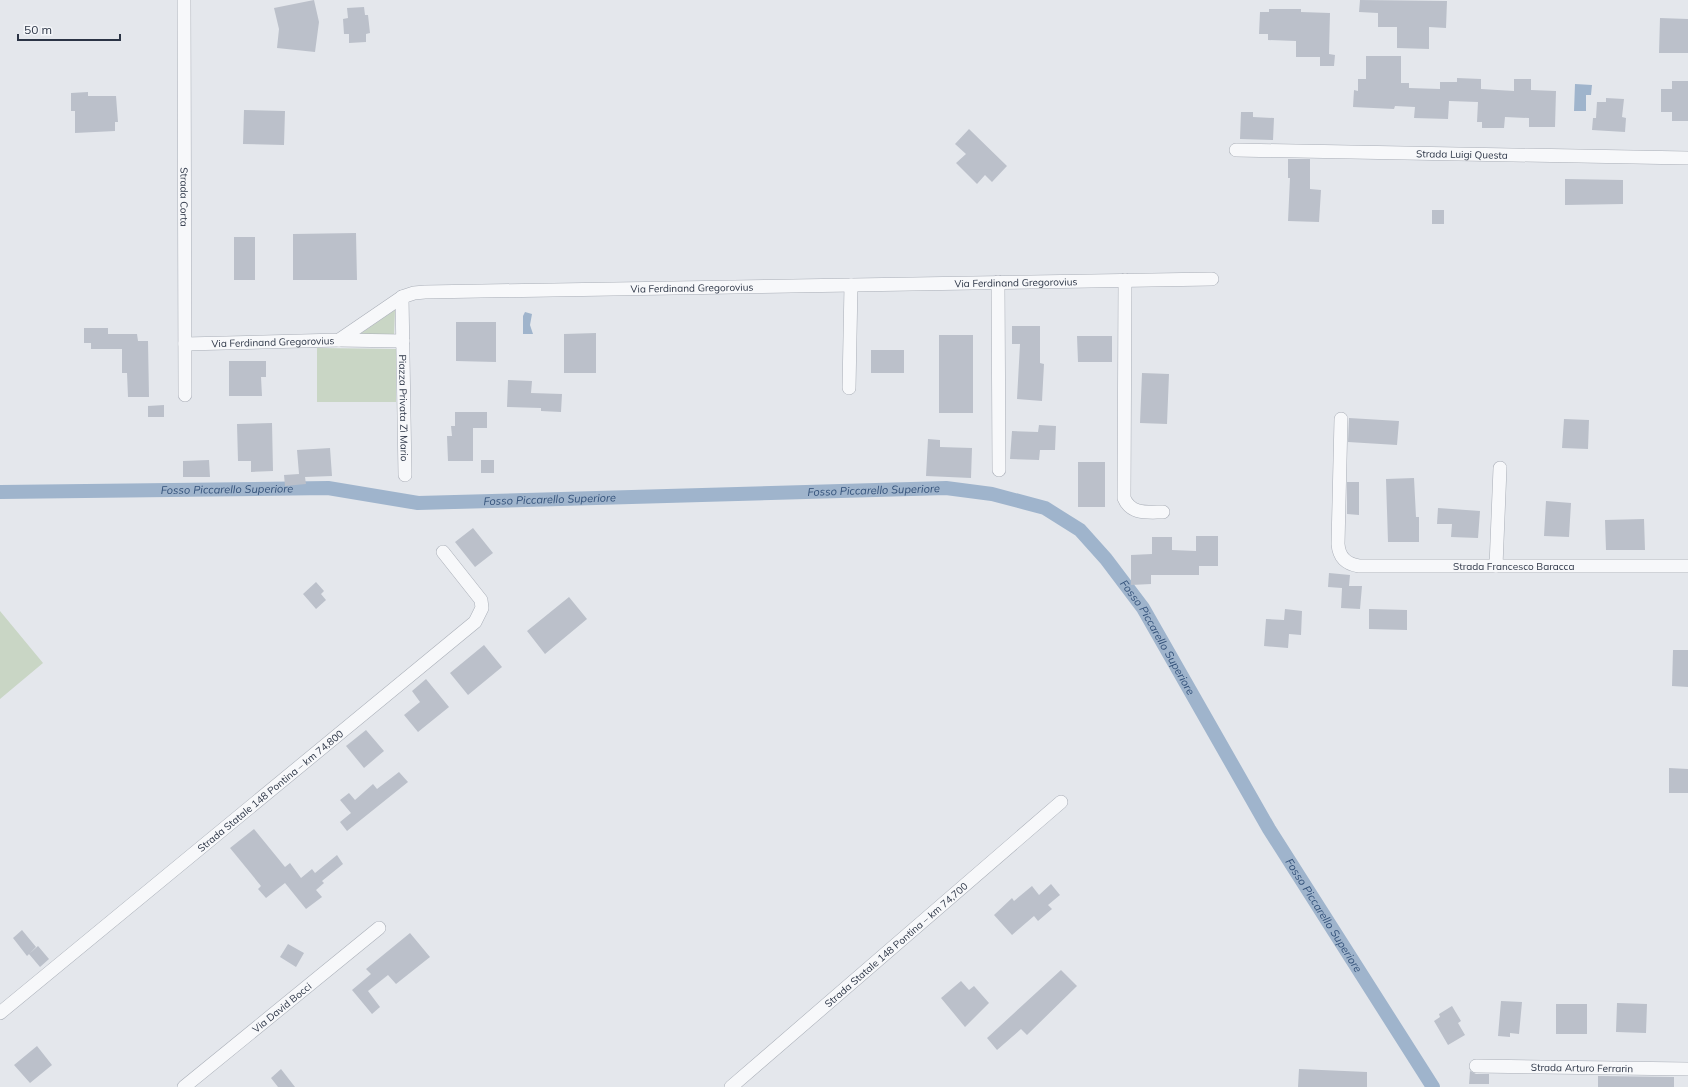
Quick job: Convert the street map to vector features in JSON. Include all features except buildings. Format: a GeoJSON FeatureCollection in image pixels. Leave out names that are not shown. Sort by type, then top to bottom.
{"type":"FeatureCollection","features":[{"type":"Feature","properties":{"kind":"street","name":"Strada Corta"},"geometry":{"type":"LineString","coordinates":[[184,0],[185,395]]}},
{"type":"Feature","properties":{"kind":"street","name":"Strada Luigi Questa"},"geometry":{"type":"LineString","coordinates":[[1236,150],[1688,158]]}},
{"type":"Feature","properties":{"kind":"street","name":"Via Ferdinand Gregorovius"},"geometry":{"type":"LineString","coordinates":[[185,344],[339,340],[402,297],[414,293],[426,292],[1212,279]]}},
{"type":"Feature","properties":{"kind":"street"},"geometry":{"type":"LineString","coordinates":[[1125,280],[1124,498],[1129,506],[1137,512],[1163,512]]}},
{"type":"Feature","properties":{"kind":"street"},"geometry":{"type":"LineString","coordinates":[[998,282],[999,470]]}},
{"type":"Feature","properties":{"kind":"street"},"geometry":{"type":"LineString","coordinates":[[849,388],[851,285]]}},
{"type":"Feature","properties":{"kind":"street","name":"Piazza Privata Zì Mario"},"geometry":{"type":"LineString","coordinates":[[402,297],[404,475]]}},
{"type":"Feature","properties":{"kind":"street","name":"Piazza Privata Zì Mario"},"geometry":{"type":"LineString","coordinates":[[339,340],[403,341]]}},
{"type":"Feature","properties":{"kind":"street","name":"Strada Francesco Baracca"},"geometry":{"type":"LineString","coordinates":[[1341,418],[1338,544],[1342,558],[1347,562],[1359,566],[1688,566]]}},
{"type":"Feature","properties":{"kind":"street"},"geometry":{"type":"LineString","coordinates":[[1496,566],[1500,468]]}},
{"type":"Feature","properties":{"kind":"street","name":"Strada Statale 148 Pontina – km 74,800"},"geometry":{"type":"LineString","coordinates":[[0,1013],[475,622],[482,608],[481,600],[443,552]]}},
{"type":"Feature","properties":{"kind":"street","name":"Strada Statale 148 Pontina – km 74,700"},"geometry":{"type":"LineString","coordinates":[[732,1087],[1061,802]]}},
{"type":"Feature","properties":{"kind":"street","name":"Via David Bocci"},"geometry":{"type":"LineString","coordinates":[[184,1087],[379,928]]}},
{"type":"Feature","properties":{"kind":"street","name":"Strada Arturo Ferrarin"},"geometry":{"type":"LineString","coordinates":[[1476,1066],[1688,1069]]}},
{"type":"Feature","properties":{"kind":"green space"},"geometry":{"type":"Polygon","coordinates":[[[395,310],[394,335],[360,334],[395,310]]]}},
{"type":"Feature","properties":{"kind":"green space"},"geometry":{"type":"Polygon","coordinates":[[[317,348],[396,349],[396,402],[317,402],[317,348]]]}},
{"type":"Feature","properties":{"kind":"green space"},"geometry":{"type":"Polygon","coordinates":[[[0,611],[43,663],[0,699],[0,611]]]}},
{"type":"Feature","properties":{"kind":"water"},"geometry":{"type":"Polygon","coordinates":[[[1575,84],[1592,85],[1591,95],[1586,95],[1586,111],[1574,111],[1575,84]]]}},
{"type":"Feature","properties":{"kind":"water"},"geometry":{"type":"Polygon","coordinates":[[[525,312],[532,314],[530,325],[533,334],[523,334],[523,316],[525,312]]]}},
{"type":"Feature","properties":{"kind":"waterway","name":"Fosso Piccarello Superiore"},"geometry":{"type":"LineString","coordinates":[[0,492],[328,488],[418,503],[946,488],[992,494],[1045,508],[1080,530],[1106,559],[1143,608],[1269,829],[1433,1087]]}}]}
